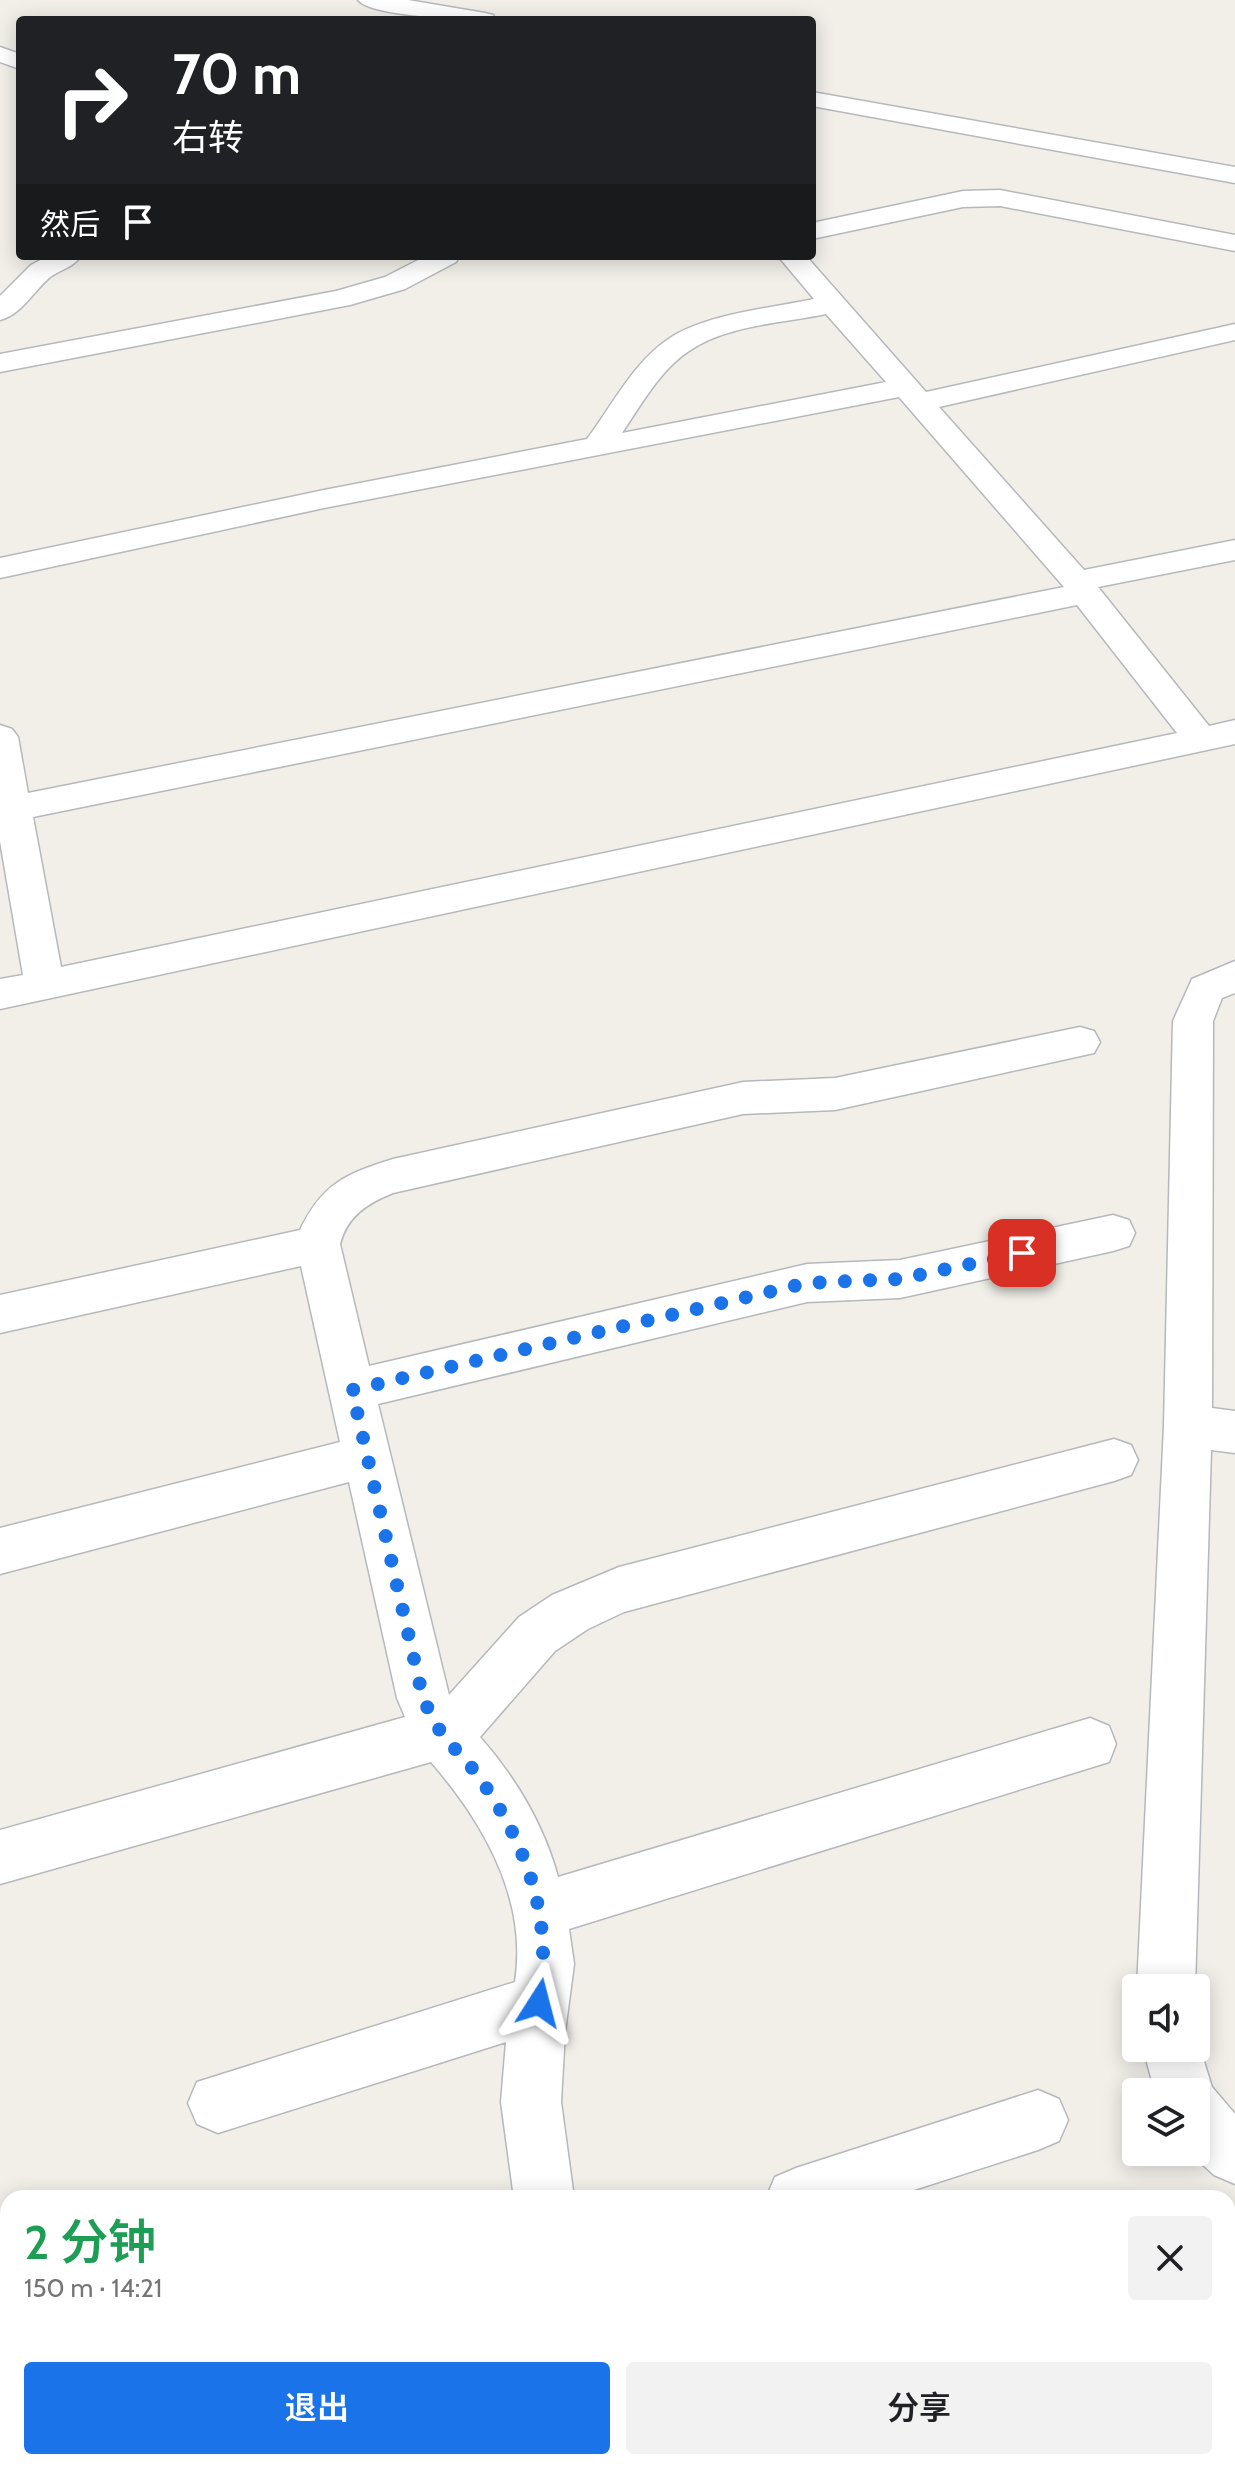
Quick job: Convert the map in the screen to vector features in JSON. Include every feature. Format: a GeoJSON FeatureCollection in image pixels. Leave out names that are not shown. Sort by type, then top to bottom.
{"type":"FeatureCollection","features":[{"type":"Feature","properties":{"kind":"street"},"geometry":{"type":"LineString","coordinates":[[369,0],[462,16]]}},
{"type":"Feature","properties":{"kind":"street"},"geometry":{"type":"LineString","coordinates":[[816,78],[1144,134]]}},
{"type":"Feature","properties":{"kind":"street"},"geometry":{"type":"LineString","coordinates":[[816,100],[1235,175]]}},
{"type":"Feature","properties":{"kind":"street"},"geometry":{"type":"LineString","coordinates":[[816,230],[963,199],[1000,198],[1235,243]]}},
{"type":"Feature","properties":{"kind":"street"},"geometry":{"type":"LineString","coordinates":[[0,312],[41,271],[61,260]]}},
{"type":"Feature","properties":{"kind":"street"},"geometry":{"type":"LineString","coordinates":[[0,363],[340,299],[395,283],[438,260]]}},
{"type":"Feature","properties":{"kind":"street"},"geometry":{"type":"LineString","coordinates":[[794,260],[1081,587],[1218,736]]}},
{"type":"Feature","properties":{"kind":"street"},"geometry":{"type":"LineString","coordinates":[[598,446],[665,356],[681,343],[712,331],[832,304]]}},
{"type":"Feature","properties":{"kind":"street"},"geometry":{"type":"LineString","coordinates":[[0,568],[324,499],[598,446],[914,394],[1235,332]]}},
{"type":"Feature","properties":{"kind":"street"},"geometry":{"type":"LineString","coordinates":[[14,808],[1081,587],[1235,550]]}},
{"type":"Feature","properties":{"kind":"street"},"geometry":{"type":"LineString","coordinates":[[0,994],[1218,736]]}},
{"type":"Feature","properties":{"kind":"street"},"geometry":{"type":"LineString","coordinates":[[0,737],[44,984]]}},
{"type":"Feature","properties":{"kind":"street"},"geometry":{"type":"LineString","coordinates":[[1167,1974],[1188,1426],[1193,1021],[1206,989],[1235,976]]}},
{"type":"Feature","properties":{"kind":"street"},"geometry":{"type":"LineString","coordinates":[[542,2190],[531,2102],[539,2003],[546,1964],[539,1910],[524,1853],[475,1772],[441,1733],[423,1698],[318,1244],[321,1225],[342,1202],[365,1184],[393,1176],[743,1098],[835,1094],[1080,1042]]}},
{"type":"Feature","properties":{"kind":"street"},"geometry":{"type":"LineString","coordinates":[[352,1390],[807,1283],[900,1279],[1113,1233]]}},
{"type":"Feature","properties":{"kind":"street"},"geometry":{"type":"LineString","coordinates":[[0,1314],[318,1244]]}},
{"type":"Feature","properties":{"kind":"street"},"geometry":{"type":"LineString","coordinates":[[1188,1426],[1235,1432]]}},
{"type":"Feature","properties":{"kind":"street"},"geometry":{"type":"LineString","coordinates":[[0,1551],[367,1456]]}},
{"type":"Feature","properties":{"kind":"street"},"geometry":{"type":"LineString","coordinates":[[0,1857],[441,1733],[457,1725],[479,1704],[502,1671],[529,1641],[565,1613],[619,1590],[1114,1460]]}},
{"type":"Feature","properties":{"kind":"street"},"geometry":{"type":"LineString","coordinates":[[539,1910],[1090,1744]]}},
{"type":"Feature","properties":{"kind":"street"},"geometry":{"type":"LineString","coordinates":[[218,2103],[539,2003]]}},
{"type":"Feature","properties":{"kind":"street"},"geometry":{"type":"LineString","coordinates":[[821,2190],[1038,2120]]}},
{"type":"Feature","properties":{"kind":"street"},"geometry":{"type":"LineString","coordinates":[[1210,2131],[1235,2154]]}},
{"type":"Feature","properties":{"kind":"route"},"geometry":{"type":"LineString","coordinates":[[539,2003],[546,1964],[539,1910],[524,1853],[475,1772],[441,1733],[423,1698],[352,1390],[807,1283],[900,1279],[1022,1253]]}}]}
